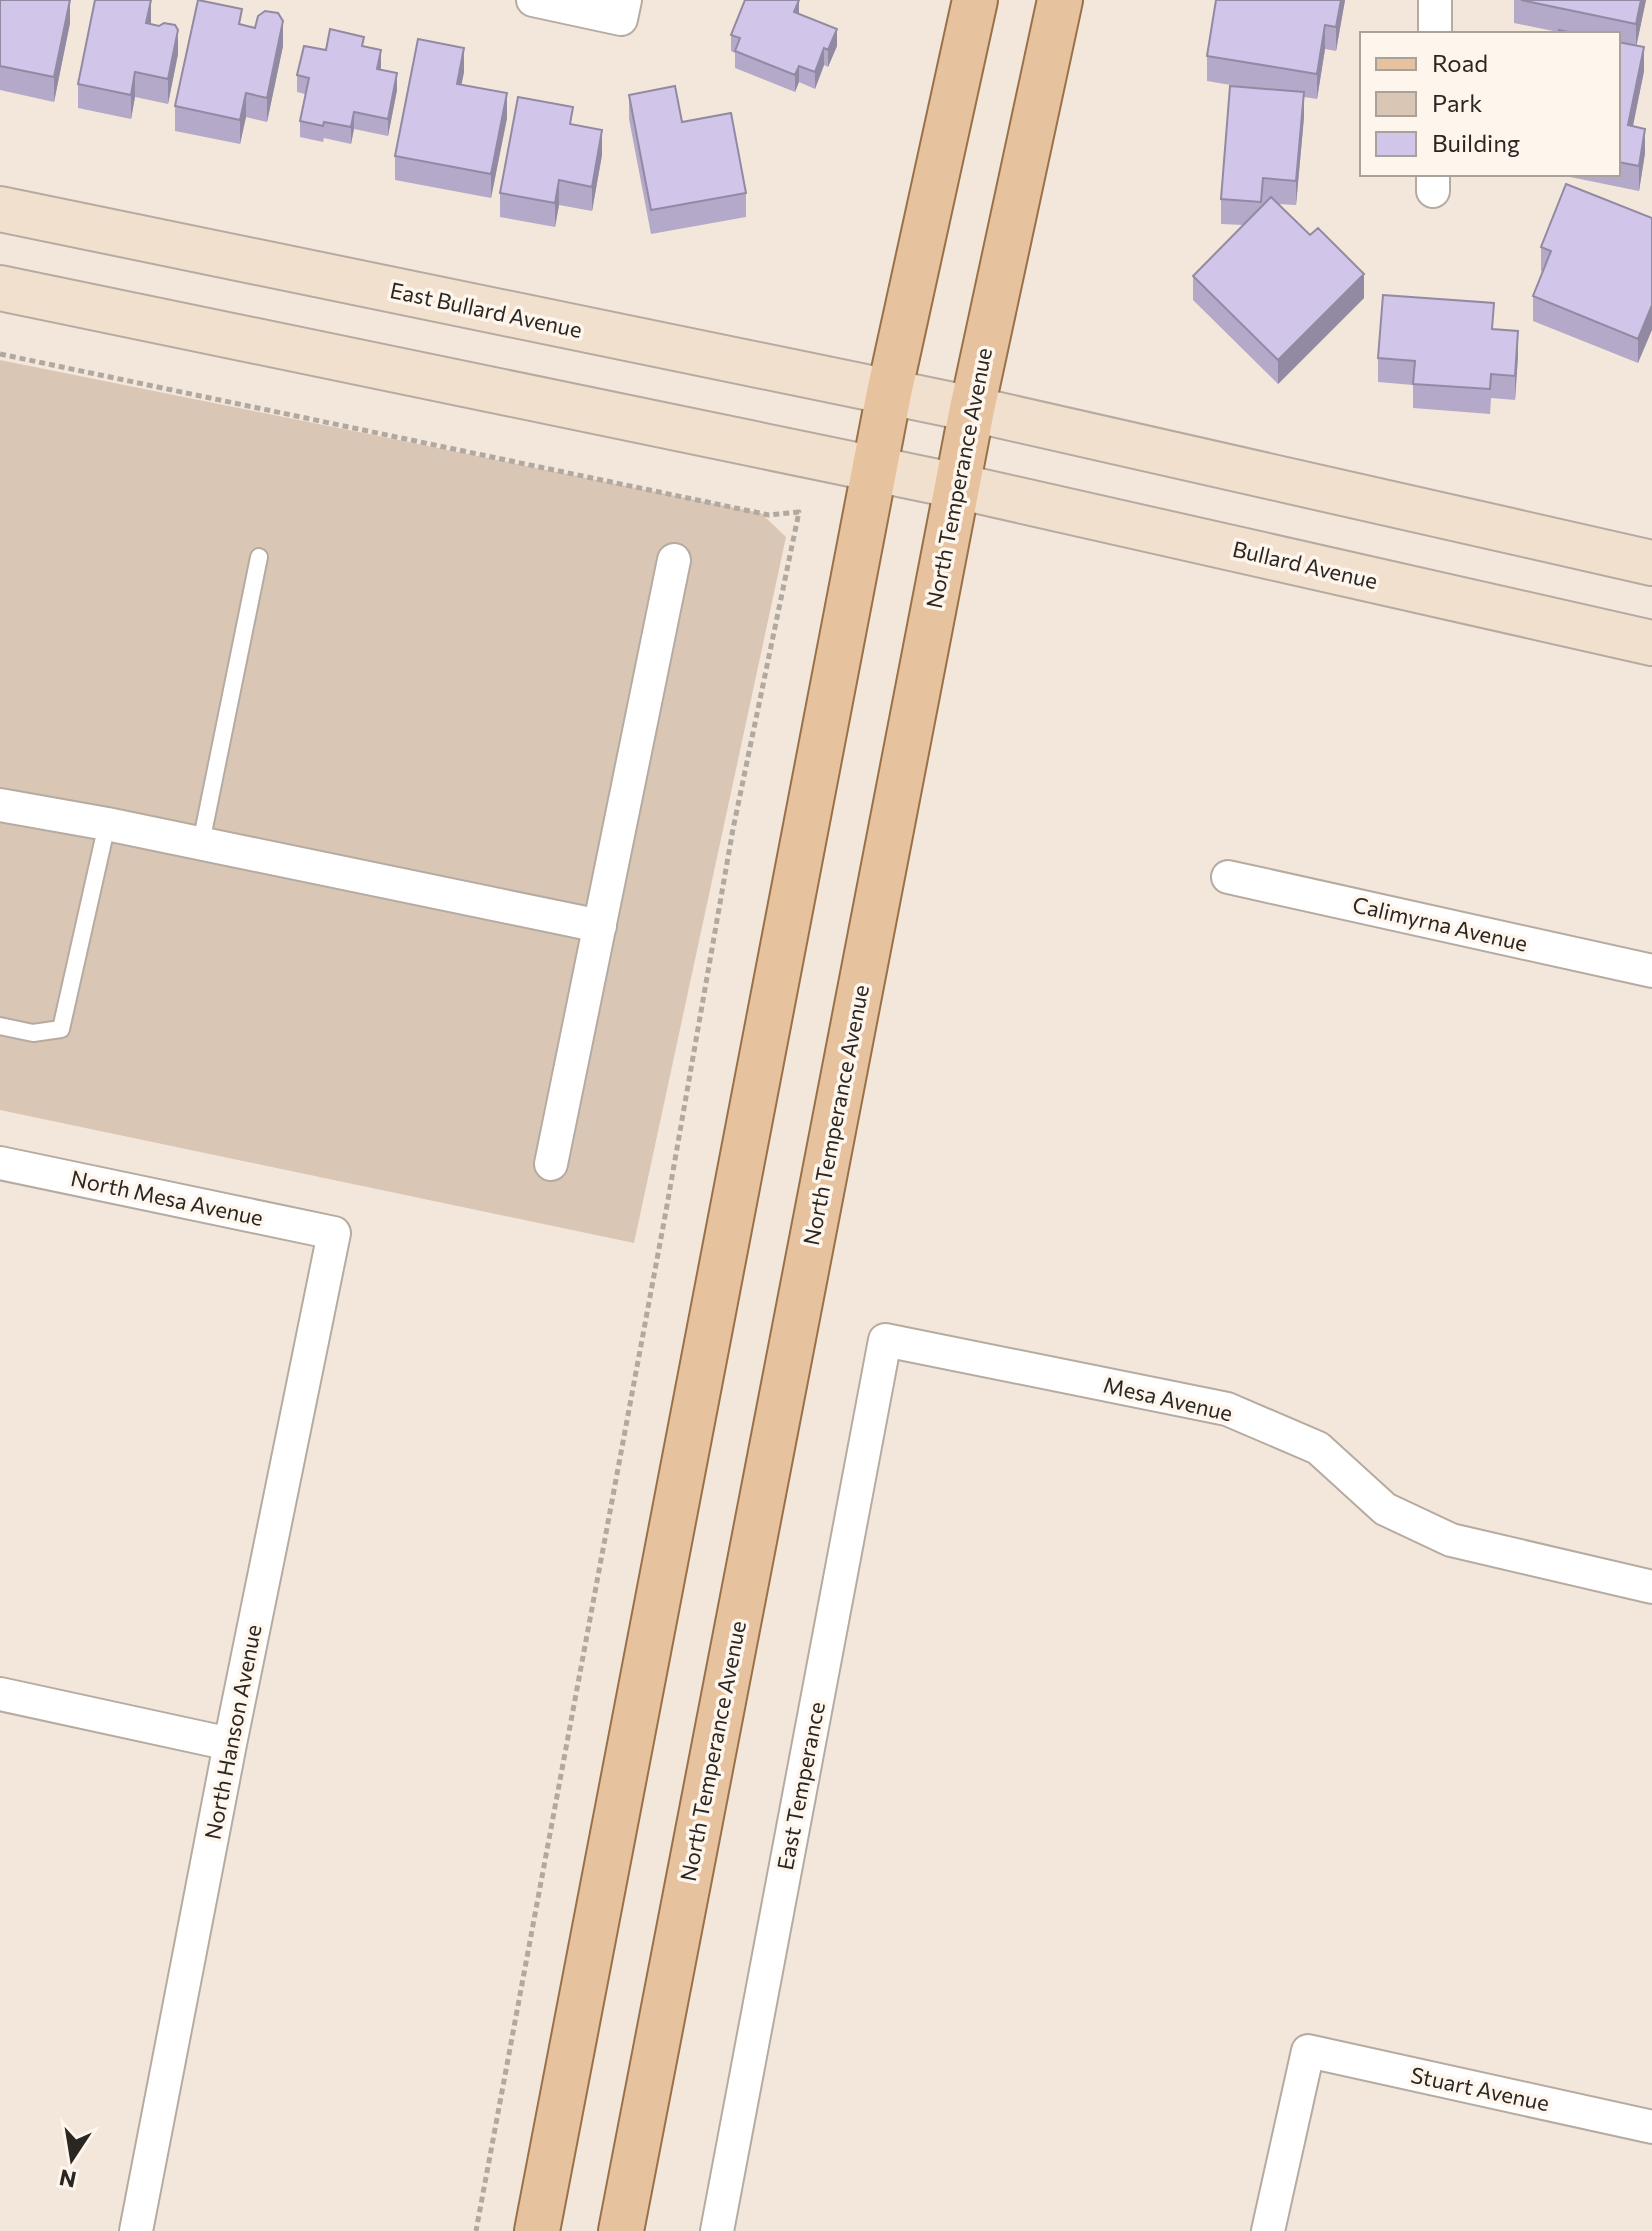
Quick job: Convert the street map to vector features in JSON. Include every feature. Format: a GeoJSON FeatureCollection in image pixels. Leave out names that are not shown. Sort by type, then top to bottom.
{"type":"FeatureCollection","features":[{"type":"Feature","properties":{"kind":"main road"},"geometry":{"type":"LineString","coordinates":[[537,2231],[889,393],[975,0]]}},
{"type":"Feature","properties":{"kind":"main road","name":"North Temperance Avenue"},"geometry":{"type":"LineString","coordinates":[[621,2231],[972,409],[1060,0]]}},
{"type":"Feature","properties":{"kind":"main road","name":"East Bullard Avenue"},"geometry":{"type":"LineString","coordinates":[[0,209],[972,409]]}},
{"type":"Feature","properties":{"kind":"main road"},"geometry":{"type":"LineString","coordinates":[[0,288],[957,486]]}},
{"type":"Feature","properties":{"kind":"main road"},"geometry":{"type":"LineString","coordinates":[[972,409],[1652,563]]}},
{"type":"Feature","properties":{"kind":"main road","name":"Bullard Avenue"},"geometry":{"type":"LineString","coordinates":[[957,486],[1652,643]]}},
{"type":"Feature","properties":{"kind":"street"},"geometry":{"type":"LineString","coordinates":[[533,0],[623,10]]}},
{"type":"Feature","properties":{"kind":"street"},"geometry":{"type":"LineString","coordinates":[[1435,0],[1435,32]]}},
{"type":"Feature","properties":{"kind":"street"},"geometry":{"type":"LineString","coordinates":[[551,1164],[674,560]]}},
{"type":"Feature","properties":{"kind":"street"},"geometry":{"type":"LineString","coordinates":[[0,805],[107,824],[600,926]]}},
{"type":"Feature","properties":{"kind":"street","name":"Calimyrna Avenue"},"geometry":{"type":"LineString","coordinates":[[1228,877],[1652,971]]}},
{"type":"Feature","properties":{"kind":"street","name":"North Mesa Avenue"},"geometry":{"type":"LineString","coordinates":[[0,1163],[334,1233]]}},
{"type":"Feature","properties":{"kind":"street","name":"North Hanson Avenue"},"geometry":{"type":"LineString","coordinates":[[136,2231],[230,1744],[334,1233]]}},
{"type":"Feature","properties":{"kind":"street","name":"Mesa Avenue"},"geometry":{"type":"LineString","coordinates":[[885,1340],[1227,1409],[1318,1448],[1385,1509],[1451,1540],[1652,1587]]}},
{"type":"Feature","properties":{"kind":"street","name":"East Temperance"},"geometry":{"type":"LineString","coordinates":[[717,2231],[885,1340]]}},
{"type":"Feature","properties":{"kind":"street"},"geometry":{"type":"LineString","coordinates":[[0,1694],[230,1744]]}},
{"type":"Feature","properties":{"kind":"street","name":"Stuart Avenue"},"geometry":{"type":"LineString","coordinates":[[1268,2231],[1308,2051],[1652,2127]]}},
{"type":"Feature","properties":{"kind":"lane"},"geometry":{"type":"LineString","coordinates":[[201,843],[259,557]]}},
{"type":"Feature","properties":{"kind":"lane"},"geometry":{"type":"LineString","coordinates":[[0,1026],[33,1033],[61,1029],[107,824]]}},
{"type":"Feature","properties":{"kind":"path"},"geometry":{"type":"LineString","coordinates":[[0,354],[769,515],[799,512],[733,829],[666,1211],[476,2231]]}},
{"type":"Feature","properties":{"kind":"green space"},"geometry":{"type":"Polygon","coordinates":[[[0,360],[761,513],[786,537],[634,1243],[0,1110],[0,360]]]}},
{"type":"Feature","properties":{"kind":"building"},"geometry":{"type":"Polygon","coordinates":[[[0,0],[70,0],[54,77],[0,66],[0,0]]]}},
{"type":"Feature","properties":{"kind":"building"},"geometry":{"type":"Polygon","coordinates":[[[95,0],[151,0],[146,23],[175,25],[178,30],[168,79],[135,72],[131,95],[78,84],[95,0]]]}},
{"type":"Feature","properties":{"kind":"building"},"geometry":{"type":"Polygon","coordinates":[[[198,0],[242,9],[239,24],[255,28],[258,16],[265,11],[278,13],[283,21],[267,98],[246,93],[240,120],[175,106],[198,0]]]}},
{"type":"Feature","properties":{"kind":"building"},"geometry":{"type":"Polygon","coordinates":[[[745,0],[799,0],[794,12],[837,29],[828,50],[824,48],[815,72],[799,66],[795,75],[735,51],[740,38],[731,35],[745,0]]]}},
{"type":"Feature","properties":{"kind":"building"},"geometry":{"type":"Polygon","coordinates":[[[1216,0],[1341,0],[1336,27],[1325,25],[1317,74],[1207,56],[1216,0]]]}},
{"type":"Feature","properties":{"kind":"building"},"geometry":{"type":"Polygon","coordinates":[[[1521,0],[1641,0],[1636,24],[1521,0]]]}},
{"type":"Feature","properties":{"kind":"building"},"geometry":{"type":"Polygon","coordinates":[[[330,29],[364,37],[362,46],[381,50],[377,69],[397,73],[388,119],[354,112],[351,127],[300,121],[309,78],[297,75],[304,46],[326,50],[330,29]]]}},
{"type":"Feature","properties":{"kind":"building"},"geometry":{"type":"Polygon","coordinates":[[[418,39],[464,48],[457,84],[507,93],[491,174],[395,156],[418,39]]]}},
{"type":"Feature","properties":{"kind":"building"},"geometry":{"type":"Polygon","coordinates":[[[1620,42],[1644,47],[1628,125],[1645,129],[1639,166],[1620,162],[1620,42]]]}},
{"type":"Feature","properties":{"kind":"building"},"geometry":{"type":"Polygon","coordinates":[[[675,86],[682,122],[731,113],[746,193],[651,210],[629,95],[675,86]]]}},
{"type":"Feature","properties":{"kind":"building"},"geometry":{"type":"Polygon","coordinates":[[[1230,86],[1304,92],[1296,181],[1263,178],[1261,202],[1221,199],[1230,86]]]}},
{"type":"Feature","properties":{"kind":"building"},"geometry":{"type":"Polygon","coordinates":[[[518,97],[573,107],[570,124],[602,130],[592,187],[559,180],[555,203],[500,193],[518,97]]]}},
{"type":"Feature","properties":{"kind":"building"},"geometry":{"type":"Polygon","coordinates":[[[1566,184],[1652,218],[1652,305],[1638,339],[1533,296],[1551,251],[1541,247],[1566,184]]]}},
{"type":"Feature","properties":{"kind":"building"},"geometry":{"type":"Polygon","coordinates":[[[1271,197],[1310,235],[1318,228],[1364,274],[1278,360],[1193,276],[1271,197]]]}},
{"type":"Feature","properties":{"kind":"building"},"geometry":{"type":"Polygon","coordinates":[[[1383,295],[1494,303],[1492,329],[1518,331],[1515,376],[1491,374],[1490,389],[1413,384],[1415,361],[1378,358],[1383,295]]]}}]}
